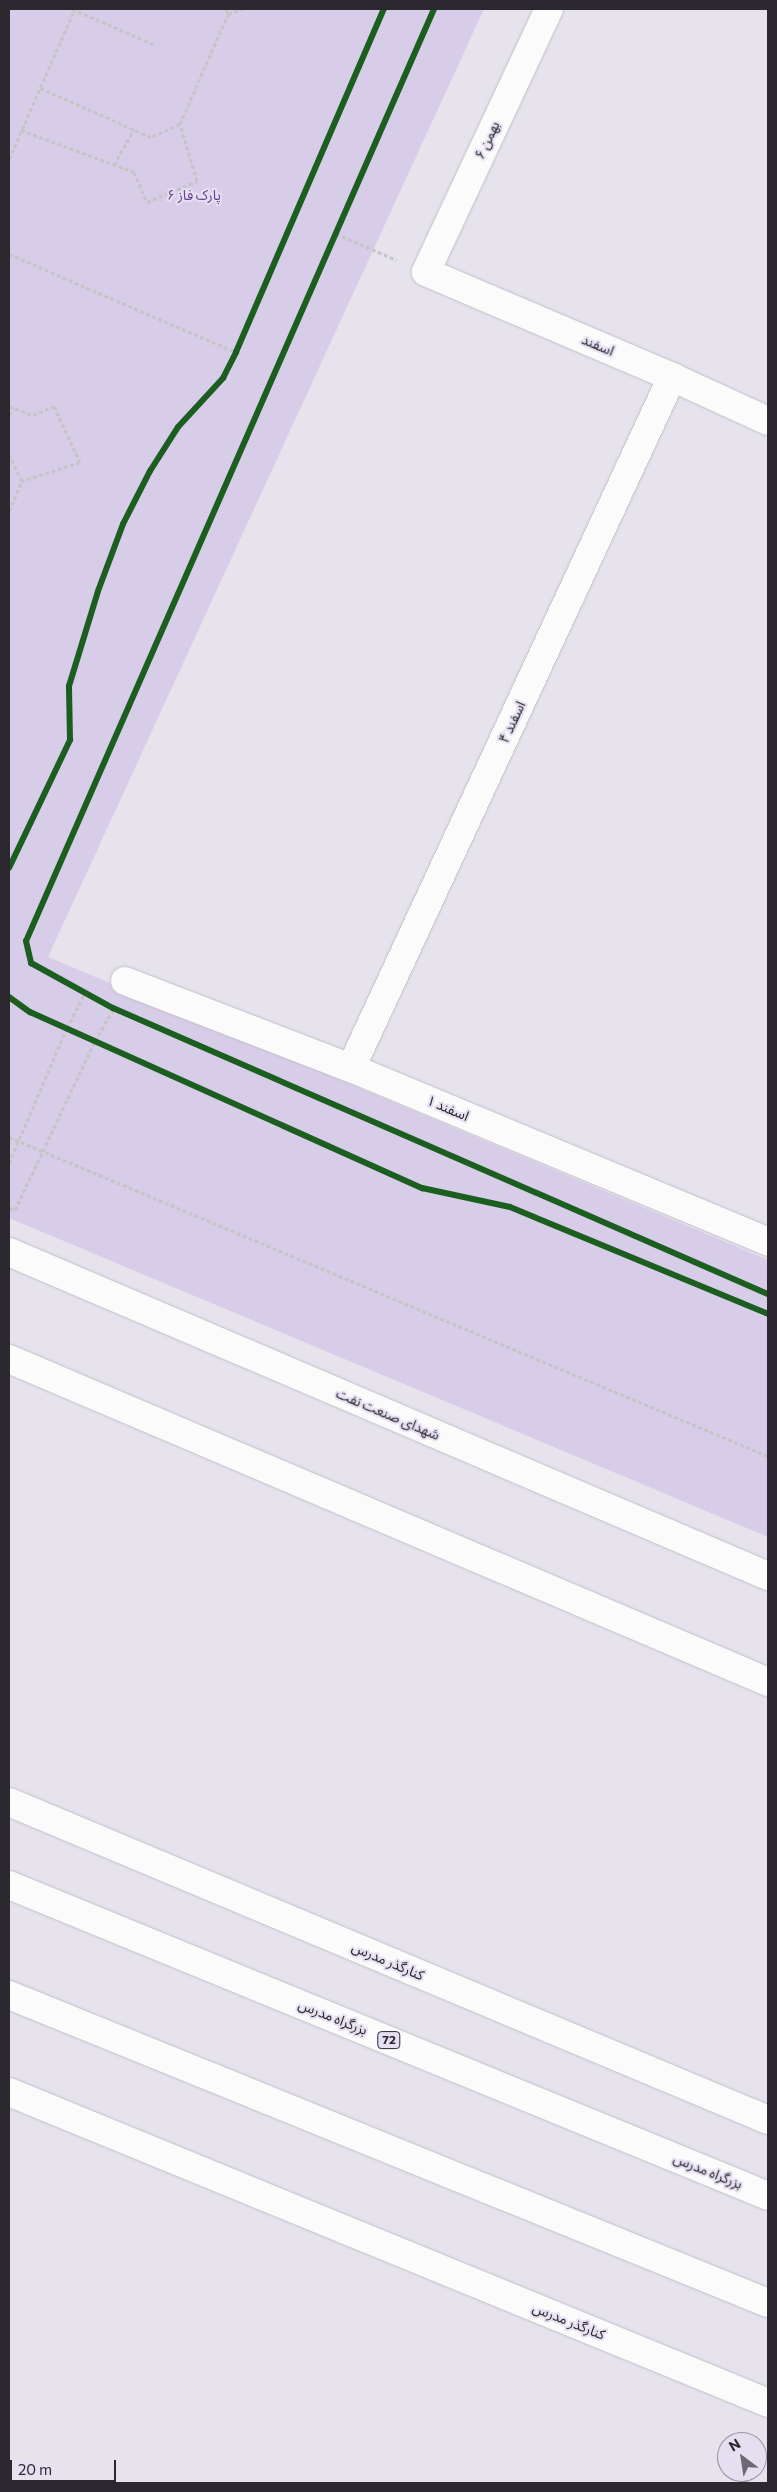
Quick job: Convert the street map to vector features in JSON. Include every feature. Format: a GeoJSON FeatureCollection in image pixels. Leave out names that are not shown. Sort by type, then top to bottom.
{"type":"FeatureCollection","features":[{"type":"Feature","properties":{"kind":"main road","name":"بهمن ۶"},"geometry":{"type":"LineString","coordinates":[[426,272],[549,9]]}},
{"type":"Feature","properties":{"kind":"main road","name":"اسفند"},"geometry":{"type":"LineString","coordinates":[[426,272],[768,420]]}},
{"type":"Feature","properties":{"kind":"main road","name":"اسفند ۴"},"geometry":{"type":"LineString","coordinates":[[351,1068],[672,377]]}},
{"type":"Feature","properties":{"kind":"main road","name":"اسفند ۱"},"geometry":{"type":"LineString","coordinates":[[125,981],[351,1068],[768,1242]]}},
{"type":"Feature","properties":{"kind":"main road","name":"شهدای صنعت نفت"},"geometry":{"type":"LineString","coordinates":[[9,1252],[768,1576]]}},
{"type":"Feature","properties":{"kind":"main road"},"geometry":{"type":"LineString","coordinates":[[9,1359],[768,1682]]}},
{"type":"Feature","properties":{"kind":"main road","name":"کنارگذر مدرس"},"geometry":{"type":"LineString","coordinates":[[9,1802],[768,2120]]}},
{"type":"Feature","properties":{"kind":"main road","name":"بزرگراه مدرس"},"geometry":{"type":"LineString","coordinates":[[9,1885],[768,2196]]}},
{"type":"Feature","properties":{"kind":"main road"},"geometry":{"type":"LineString","coordinates":[[9,1995],[768,2303]]}},
{"type":"Feature","properties":{"kind":"main road","name":"کنارگذر مدرس"},"geometry":{"type":"LineString","coordinates":[[9,2092],[768,2403]]}},
{"type":"Feature","properties":{"kind":"path"},"geometry":{"type":"LineString","coordinates":[[9,158],[74,9],[155,45]]}},
{"type":"Feature","properties":{"kind":"path"},"geometry":{"type":"LineString","coordinates":[[21,130],[134,172],[147,202],[197,181],[180,124],[228,14],[226,9]]}},
{"type":"Feature","properties":{"kind":"path"},"geometry":{"type":"LineString","coordinates":[[228,14],[242,9]]}},
{"type":"Feature","properties":{"kind":"path"},"geometry":{"type":"LineString","coordinates":[[40,88],[151,137],[180,124]]}},
{"type":"Feature","properties":{"kind":"path"},"geometry":{"type":"LineString","coordinates":[[114,165],[134,129]]}},
{"type":"Feature","properties":{"kind":"path"},"geometry":{"type":"LineString","coordinates":[[332,244],[340,226]]}},
{"type":"Feature","properties":{"kind":"path"},"geometry":{"type":"LineString","coordinates":[[336,234],[426,272]]}},
{"type":"Feature","properties":{"kind":"path"},"geometry":{"type":"LineString","coordinates":[[9,254],[244,355]]}},
{"type":"Feature","properties":{"kind":"path"},"geometry":{"type":"LineString","coordinates":[[232,361],[240,343]]}},
{"type":"Feature","properties":{"kind":"path"},"geometry":{"type":"LineString","coordinates":[[9,406],[33,416],[54,406],[80,462],[22,481],[9,511]]}},
{"type":"Feature","properties":{"kind":"path"},"geometry":{"type":"LineString","coordinates":[[9,415],[13,408]]}},
{"type":"Feature","properties":{"kind":"path"},"geometry":{"type":"LineString","coordinates":[[9,455],[22,481]]}},
{"type":"Feature","properties":{"kind":"path"},"geometry":{"type":"LineString","coordinates":[[78,989],[92,997]]}},
{"type":"Feature","properties":{"kind":"path"},"geometry":{"type":"LineString","coordinates":[[9,1163],[67,1028],[85,993]]}},
{"type":"Feature","properties":{"kind":"path"},"geometry":{"type":"LineString","coordinates":[[106,1004],[122,1012]]}},
{"type":"Feature","properties":{"kind":"path"},"geometry":{"type":"LineString","coordinates":[[9,1208],[15,1210],[95,1041],[113,1008]]}},
{"type":"Feature","properties":{"kind":"path"},"geometry":{"type":"LineString","coordinates":[[60,1025],[74,1031]]}},
{"type":"Feature","properties":{"kind":"path"},"geometry":{"type":"LineString","coordinates":[[88,1038],[104,1045]]}},
{"type":"Feature","properties":{"kind":"path"},"geometry":{"type":"LineString","coordinates":[[9,1137],[768,1456]]}},
{"type":"Feature","properties":{"kind":"green space","name":"پارک فاز ۶"},"geometry":{"type":"Polygon","coordinates":[[[9,9],[484,9],[48,957],[768,1260],[768,1537],[9,1218],[9,9]]]}},
{"type":"Feature","properties":{"kind":"cycle path"},"geometry":{"type":"LineString","coordinates":[[9,868],[70,740],[69,686],[98,591],[123,524],[150,471],[178,427],[223,378],[236,352],[384,9]]}},
{"type":"Feature","properties":{"kind":"cycle path"},"geometry":{"type":"LineString","coordinates":[[434,9],[26,941],[31,963],[113,1008],[768,1294]]}},
{"type":"Feature","properties":{"kind":"cycle path"},"geometry":{"type":"LineString","coordinates":[[9,997],[30,1012],[422,1188],[510,1207],[768,1314]]}}]}
